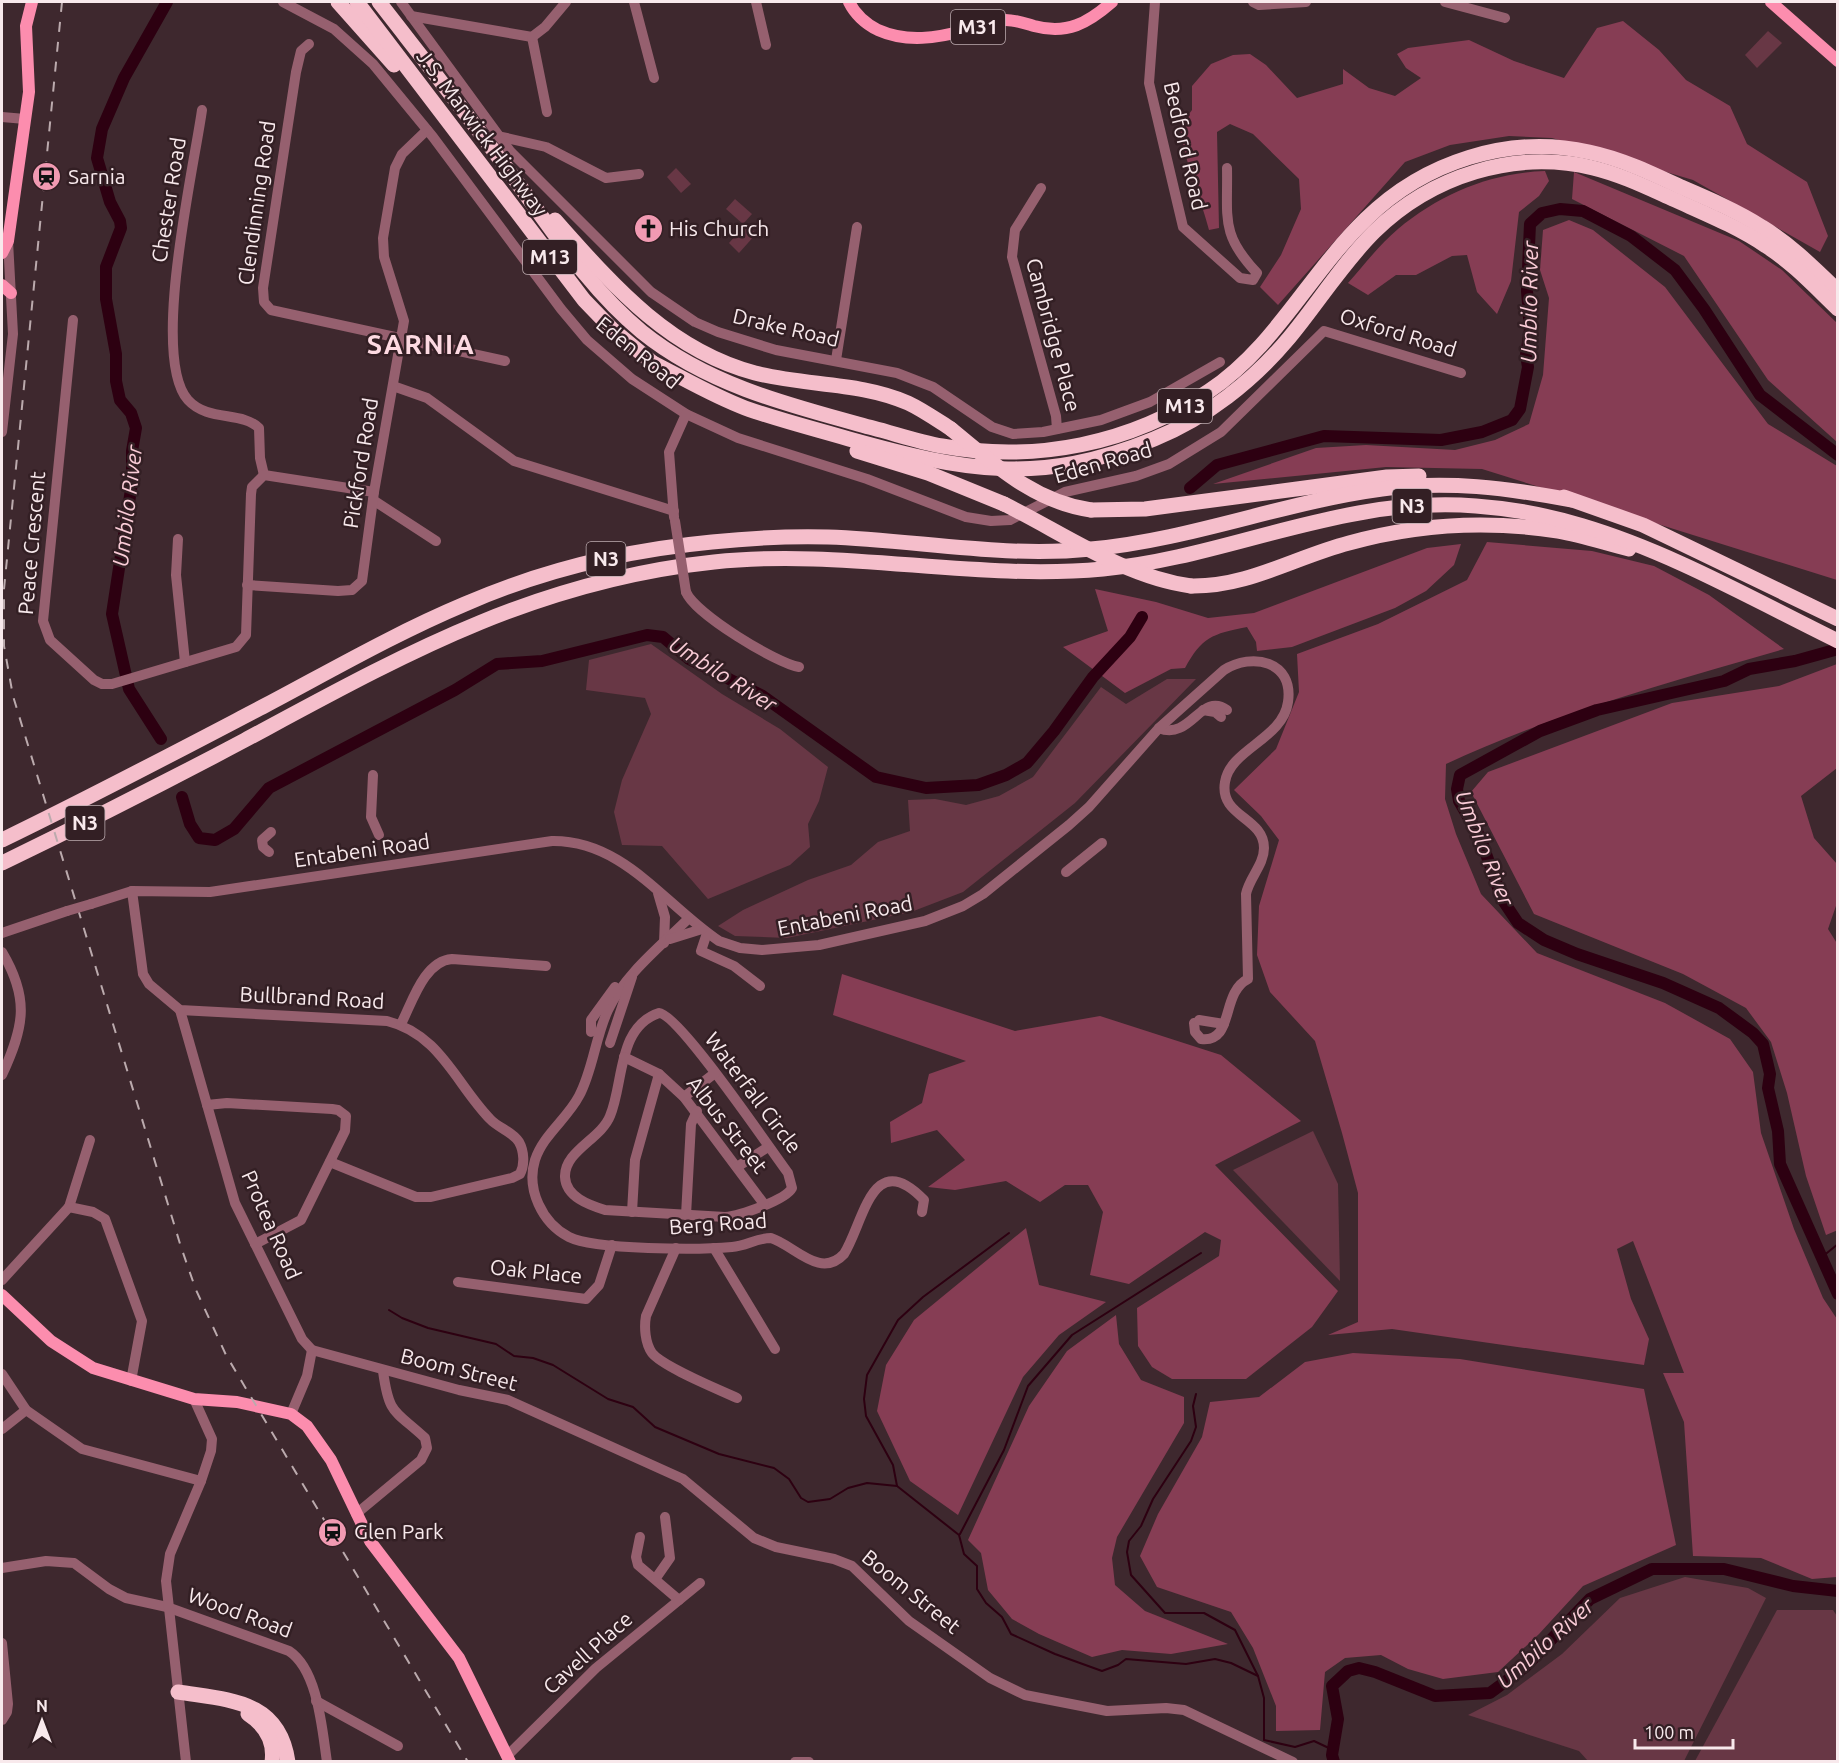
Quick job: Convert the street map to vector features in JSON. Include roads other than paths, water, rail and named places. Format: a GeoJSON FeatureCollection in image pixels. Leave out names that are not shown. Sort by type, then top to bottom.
{"type":"FeatureCollection","features":[{"type":"Feature","properties":{"kind":"highway"},"geometry":{"type":"LineString","coordinates":[[338,2],[459,139]]}},
{"type":"Feature","properties":{"kind":"highway","name":"J.S. Marwick Highway"},"geometry":{"type":"LineString","coordinates":[[357,2],[437,106],[459,139],[584,300],[612,329],[654,363]]}},
{"type":"Feature","properties":{"kind":"highway","name":"J.S. Marwick Highway"},"geometry":{"type":"LineString","coordinates":[[379,2],[504,164]]}},
{"type":"Feature","properties":{"kind":"highway","name":"M13"},"geometry":{"type":"LineString","coordinates":[[504,164],[571,257],[604,296],[644,334],[688,363],[749,392],[788,405],[943,446],[996,453],[1061,449],[1113,438],[1168,415],[1210,391],[1252,356],[1275,332],[1342,244],[1380,206],[1438,168],[1490,152],[1542,146],[1569,148],[1598,154],[1641,168],[1764,227],[1806,260],[1838,291]]}},
{"type":"Feature","properties":{"kind":"highway","name":"M13"},"geometry":{"type":"LineString","coordinates":[[654,363],[745,408],[914,457],[996,469],[1022,470],[1076,463],[1156,438],[1189,422],[1219,403],[1270,360],[1359,249],[1396,214],[1419,196],[1458,177],[1523,162],[1567,164],[1613,174],[1730,225],[1785,259],[1838,309]]}},
{"type":"Feature","properties":{"kind":"highway"},"geometry":{"type":"LineString","coordinates":[[504,164],[609,281],[639,310],[678,339],[716,358],[753,372],[894,398],[921,409],[1025,486],[1052,500],[1091,510],[1145,509],[1416,476],[1494,480],[1571,500]]}},
{"type":"Feature","properties":{"kind":"highway"},"geometry":{"type":"LineString","coordinates":[[654,363],[688,389],[751,418],[928,473],[1004,504],[1136,571],[1173,583],[1210,586],[1247,579],[1327,550],[1376,537],[1431,527],[1458,525],[1496,525],[1560,532],[1672,559]]}},
{"type":"Feature","properties":{"kind":"highway","name":"N3"},"geometry":{"type":"LineString","coordinates":[[2,840],[157,762],[379,645],[468,602],[560,570],[661,548],[735,540],[829,537],[991,550],[1055,551],[1136,543],[1311,502],[1385,488],[1426,485],[1478,486],[1571,500],[1643,525],[1838,619]]}},
{"type":"Feature","properties":{"kind":"highway","name":"N3"},"geometry":{"type":"LineString","coordinates":[[2,863],[167,782],[380,668],[466,626],[566,590],[667,568],[776,558],[835,558],[1014,572],[1105,569],[1198,552],[1365,512],[1444,504],[1506,508],[1566,520],[1617,536],[1672,559],[1838,641]]}},
{"type":"Feature","properties":{"kind":"highway"},"geometry":{"type":"LineString","coordinates":[[178,1698],[235,1709],[254,1718],[270,1737],[272,1761]]}},
{"type":"Feature","properties":{"kind":"highway"},"geometry":{"type":"LineString","coordinates":[[178,1698],[238,1702],[260,1712],[277,1728],[288,1761]]}},
{"type":"Feature","properties":{"kind":"main road"},"geometry":{"type":"LineString","coordinates":[[2,253],[8,241],[29,92],[26,26],[32,2]]}},
{"type":"Feature","properties":{"kind":"main road","name":"M31"},"geometry":{"type":"LineString","coordinates":[[849,2],[856,13],[869,25],[891,36],[913,39],[936,37],[1004,20],[1060,30],[1070,29],[1091,18],[1112,2]]}},
{"type":"Feature","properties":{"kind":"main road"},"geometry":{"type":"LineString","coordinates":[[1771,2],[1838,62]]}},
{"type":"Feature","properties":{"kind":"main road"},"geometry":{"type":"LineString","coordinates":[[2,1294],[64,1351],[93,1368],[194,1399],[237,1402],[291,1413],[307,1426],[326,1450],[356,1515],[377,1551],[459,1658],[509,1759]]}},
{"type":"Feature","properties":{"kind":"street","name":"Eden Road"},"geometry":{"type":"LineString","coordinates":[[283,2],[316,17],[358,48],[427,130],[561,309],[587,340],[632,379],[686,414],[738,438],[867,479],[966,517],[1003,521],[1016,518],[1065,492],[1151,472],[1205,443],[1235,419],[1324,332]]}},
{"type":"Feature","properties":{"kind":"street","name":"Drake Road"},"geometry":{"type":"LineString","coordinates":[[401,2],[498,136],[605,249],[651,292],[695,322],[745,342],[897,373],[922,382],[992,428],[1005,433],[1026,435],[1101,420],[1150,402],[1220,362]]}},
{"type":"Feature","properties":{"kind":"street"},"geometry":{"type":"LineString","coordinates":[[411,16],[532,37],[545,27],[566,2]]}},
{"type":"Feature","properties":{"kind":"street"},"geometry":{"type":"LineString","coordinates":[[634,2],[654,78]]}},
{"type":"Feature","properties":{"kind":"street"},"geometry":{"type":"LineString","coordinates":[[756,2],[766,45]]}},
{"type":"Feature","properties":{"kind":"street","name":"Bedford Road"},"geometry":{"type":"LineString","coordinates":[[1155,2],[1149,83],[1183,227],[1240,278],[1248,280],[1256,278],[1257,273],[1237,251],[1229,233],[1227,168]]}},
{"type":"Feature","properties":{"kind":"street"},"geometry":{"type":"LineString","coordinates":[[1252,2],[1260,5],[1306,2]]}},
{"type":"Feature","properties":{"kind":"street"},"geometry":{"type":"LineString","coordinates":[[1445,2],[1505,18]]}},
{"type":"Feature","properties":{"kind":"street"},"geometry":{"type":"LineString","coordinates":[[532,37],[547,112]]}},
{"type":"Feature","properties":{"kind":"street","name":"Clendinning Road"},"geometry":{"type":"LineString","coordinates":[[309,44],[301,51],[296,72],[263,288],[264,302],[270,310],[505,361]]}},
{"type":"Feature","properties":{"kind":"street","name":"Chester Road"},"geometry":{"type":"LineString","coordinates":[[202,110],[174,295],[176,370],[183,394],[203,412],[256,425],[261,432],[260,459],[264,474]]}},
{"type":"Feature","properties":{"kind":"street"},"geometry":{"type":"LineString","coordinates":[[2,117],[25,119]]}},
{"type":"Feature","properties":{"kind":"street","name":"Pickford Road"},"geometry":{"type":"LineString","coordinates":[[247,585],[352,590],[358,587],[364,574],[374,496],[404,315],[384,257],[383,238],[395,168],[402,154],[427,130]]}},
{"type":"Feature","properties":{"kind":"street"},"geometry":{"type":"LineString","coordinates":[[498,136],[529,141],[562,153],[595,174],[606,178],[639,174]]}},
{"type":"Feature","properties":{"kind":"street","name":"Cambridge Place"},"geometry":{"type":"LineString","coordinates":[[1041,188],[1015,230],[1012,256],[1050,393],[1057,429]]}},
{"type":"Feature","properties":{"kind":"street"},"geometry":{"type":"LineString","coordinates":[[836,360],[856,227]]}},
{"type":"Feature","properties":{"kind":"street"},"geometry":{"type":"LineString","coordinates":[[2,432],[12,356],[6,289],[8,241]]}},
{"type":"Feature","properties":{"kind":"street","name":"Peace Crescent"},"geometry":{"type":"LineString","coordinates":[[73,320],[43,621],[50,640],[97,683],[112,684],[236,647],[246,635],[247,585]]}},
{"type":"Feature","properties":{"kind":"street","name":"Oxford Road"},"geometry":{"type":"LineString","coordinates":[[1324,332],[1461,373]]}},
{"type":"Feature","properties":{"kind":"street"},"geometry":{"type":"LineString","coordinates":[[393,386],[427,398],[508,458],[674,516]]}},
{"type":"Feature","properties":{"kind":"street","name":"Eden Road"},"geometry":{"type":"LineString","coordinates":[[686,414],[669,452],[674,516],[689,599],[762,652],[780,662],[799,668]]}},
{"type":"Feature","properties":{"kind":"street"},"geometry":{"type":"LineString","coordinates":[[247,585],[252,487],[264,474],[374,496],[436,541]]}},
{"type":"Feature","properties":{"kind":"street"},"geometry":{"type":"LineString","coordinates":[[178,539],[176,575],[185,662]]}},
{"type":"Feature","properties":{"kind":"street","name":"Entabeni Road"},"geometry":{"type":"LineString","coordinates":[[2,933],[132,891],[210,892],[552,841],[568,841],[602,850],[623,863],[719,941],[740,948],[792,948],[819,945],[925,921],[963,906],[983,894],[1089,807],[1159,728],[1235,663],[1259,660],[1270,663],[1281,670],[1287,679],[1288,704],[1275,729],[1234,764],[1225,783],[1227,803],[1234,812],[1260,833],[1264,848],[1262,861],[1248,884],[1246,894],[1248,979],[1235,988],[1224,1024]]}},
{"type":"Feature","properties":{"kind":"street"},"geometry":{"type":"LineString","coordinates":[[1159,728],[1173,731],[1182,728],[1203,710],[1224,713]]}},
{"type":"Feature","properties":{"kind":"street"},"geometry":{"type":"LineString","coordinates":[[373,775],[371,817],[379,835]]}},
{"type":"Feature","properties":{"kind":"street"},"geometry":{"type":"LineString","coordinates":[[269,852],[263,847],[262,840],[271,832]]}},
{"type":"Feature","properties":{"kind":"street"},"geometry":{"type":"LineString","coordinates":[[1066,872],[1102,843]]}},
{"type":"Feature","properties":{"kind":"street"},"geometry":{"type":"LineString","coordinates":[[132,891],[143,974],[148,984],[180,1010]]}},
{"type":"Feature","properties":{"kind":"street"},"geometry":{"type":"LineString","coordinates":[[657,892],[665,917],[666,941]]}},
{"type":"Feature","properties":{"kind":"street"},"geometry":{"type":"LineString","coordinates":[[591,1032],[591,1020],[596,1010],[611,992],[633,974],[689,918]]}},
{"type":"Feature","properties":{"kind":"street"},"geometry":{"type":"LineString","coordinates":[[666,941],[704,931],[701,951],[734,966],[760,986]]}},
{"type":"Feature","properties":{"kind":"street"},"geometry":{"type":"LineString","coordinates":[[2,952],[18,983],[22,1007],[18,1033],[2,1075]]}},
{"type":"Feature","properties":{"kind":"street"},"geometry":{"type":"LineString","coordinates":[[401,1024],[427,975],[438,962],[452,959],[546,966]]}},
{"type":"Feature","properties":{"kind":"street"},"geometry":{"type":"LineString","coordinates":[[625,1053],[607,1041],[633,974]]}},
{"type":"Feature","properties":{"kind":"street","name":"Berg Road"},"geometry":{"type":"LineString","coordinates":[[633,974],[607,1012],[580,1094],[539,1149],[533,1175],[540,1208],[558,1229],[580,1241],[676,1248],[736,1247],[758,1239],[771,1238],[811,1261],[832,1262],[839,1259],[848,1247],[867,1200],[877,1187],[896,1181],[908,1185],[924,1200],[922,1212]]}},
{"type":"Feature","properties":{"kind":"street","name":"Bullbrand Road"},"geometry":{"type":"LineString","coordinates":[[180,1010],[387,1021],[401,1024],[441,1053],[489,1118],[517,1140],[523,1165],[520,1174],[512,1178],[432,1197],[417,1197],[330,1162]]}},
{"type":"Feature","properties":{"kind":"street","name":"Protea Road"},"geometry":{"type":"LineString","coordinates":[[180,1010],[235,1203],[302,1340],[312,1350]]}},
{"type":"Feature","properties":{"kind":"street","name":"Waterfall Circle"},"geometry":{"type":"LineString","coordinates":[[663,1013],[715,1072],[791,1178],[792,1188],[787,1194],[735,1216],[605,1210],[587,1203],[570,1191],[565,1177],[571,1160],[610,1118],[625,1053],[645,1022],[653,1015],[663,1013]]}},
{"type":"Feature","properties":{"kind":"street"},"geometry":{"type":"LineString","coordinates":[[1197,1021],[1224,1024],[1218,1035],[1205,1039],[1196,1034],[1197,1021]]}},
{"type":"Feature","properties":{"kind":"street","name":"Albus Street"},"geometry":{"type":"LineString","coordinates":[[625,1053],[659,1074],[697,1111],[764,1204]]}},
{"type":"Feature","properties":{"kind":"street"},"geometry":{"type":"LineString","coordinates":[[684,1097],[715,1072]]}},
{"type":"Feature","properties":{"kind":"street"},"geometry":{"type":"LineString","coordinates":[[632,1212],[635,1160],[659,1074]]}},
{"type":"Feature","properties":{"kind":"street"},"geometry":{"type":"LineString","coordinates":[[207,1105],[227,1103],[338,1110],[346,1116],[346,1126],[301,1220],[255,1244]]}},
{"type":"Feature","properties":{"kind":"street"},"geometry":{"type":"LineString","coordinates":[[686,1215],[691,1124],[697,1111]]}},
{"type":"Feature","properties":{"kind":"street"},"geometry":{"type":"LineString","coordinates":[[2,1280],[69,1207],[90,1140]]}},
{"type":"Feature","properties":{"kind":"street"},"geometry":{"type":"LineString","coordinates":[[737,1167],[768,1147]]}},
{"type":"Feature","properties":{"kind":"street"},"geometry":{"type":"LineString","coordinates":[[69,1207],[93,1212],[107,1223],[142,1321],[130,1381]]}},
{"type":"Feature","properties":{"kind":"street","name":"Oak Place"},"geometry":{"type":"LineString","coordinates":[[458,1282],[586,1299],[599,1285],[612,1245]]}},
{"type":"Feature","properties":{"kind":"street"},"geometry":{"type":"LineString","coordinates":[[676,1248],[646,1316],[645,1334],[650,1349],[660,1359],[737,1398]]}},
{"type":"Feature","properties":{"kind":"street"},"geometry":{"type":"LineString","coordinates":[[714,1248],[775,1349]]}},
{"type":"Feature","properties":{"kind":"street"},"geometry":{"type":"LineString","coordinates":[[291,1413],[307,1376],[312,1350]]}},
{"type":"Feature","properties":{"kind":"street","name":"Boom Street"},"geometry":{"type":"LineString","coordinates":[[312,1350],[383,1371],[508,1400],[683,1479],[754,1538],[776,1547],[834,1559],[852,1566],[909,1621],[990,1678],[1025,1695],[1098,1710],[1121,1712],[1176,1708],[1193,1713],[1293,1761]]}},
{"type":"Feature","properties":{"kind":"street"},"geometry":{"type":"LineString","coordinates":[[356,1515],[421,1460],[427,1448],[425,1438],[399,1419],[393,1410],[388,1400],[383,1371]]}},
{"type":"Feature","properties":{"kind":"street"},"geometry":{"type":"LineString","coordinates":[[2,1374],[26,1410],[82,1449],[201,1481]]}},
{"type":"Feature","properties":{"kind":"street"},"geometry":{"type":"LineString","coordinates":[[186,1761],[167,1607],[166,1581],[170,1554],[209,1459],[212,1438],[194,1399]]}},
{"type":"Feature","properties":{"kind":"street"},"geometry":{"type":"LineString","coordinates":[[2,1429],[26,1410]]}},
{"type":"Feature","properties":{"kind":"street"},"geometry":{"type":"LineString","coordinates":[[656,1578],[670,1558],[665,1517]]}},
{"type":"Feature","properties":{"kind":"street"},"geometry":{"type":"LineString","coordinates":[[640,1537],[636,1560],[679,1600]]}},
{"type":"Feature","properties":{"kind":"street","name":"Wood Road"},"geometry":{"type":"LineString","coordinates":[[2,1568],[46,1561],[66,1561],[81,1566],[109,1589],[126,1598],[167,1607],[289,1651],[297,1656],[307,1670],[316,1701],[327,1761]]}},
{"type":"Feature","properties":{"kind":"street","name":"Cavell Place"},"geometry":{"type":"LineString","coordinates":[[509,1759],[596,1668],[700,1583]]}},
{"type":"Feature","properties":{"kind":"street"},"geometry":{"type":"LineString","coordinates":[[2,1643],[8,1704],[7,1712],[2,1720]]}},
{"type":"Feature","properties":{"kind":"street"},"geometry":{"type":"LineString","coordinates":[[316,1701],[398,1746]]}},
{"type":"Feature","properties":{"kind":"waterway","name":"Umbilo River"},"geometry":{"type":"LineString","coordinates":[[161,739],[129,689],[112,614],[132,483],[132,451],[136,428],[131,413],[120,400],[116,381],[116,354],[106,299],[106,267],[121,228],[120,221],[110,202],[97,158],[102,129],[124,78],[167,2]]}},
{"type":"Feature","properties":{"kind":"waterway","name":"Umbilo River"},"geometry":{"type":"LineString","coordinates":[[1190,488],[1217,465],[1324,436],[1441,440],[1482,432],[1512,420],[1520,409],[1528,367],[1526,355],[1530,330],[1527,291],[1530,224],[1542,213],[1560,209],[1583,211],[1631,236],[1675,270],[1704,309],[1760,395],[1838,455]]}},
{"type":"Feature","properties":{"kind":"waterway","name":"Umbilo River"},"geometry":{"type":"LineString","coordinates":[[182,797],[190,824],[199,838],[215,840],[234,829],[269,788],[455,690],[497,664],[542,661],[647,635],[663,637],[689,659],[761,695],[876,777],[926,788],[978,785],[1006,775],[1027,763],[1054,731],[1093,677],[1130,637],[1142,617]]}},
{"type":"Feature","properties":{"kind":"waterway","name":"Umbilo River"},"geometry":{"type":"LineString","coordinates":[[1838,649],[1795,661],[1749,669],[1724,681],[1597,710],[1540,731],[1460,775],[1457,789],[1459,801],[1480,837],[1502,899],[1518,923],[1544,940],[1577,954],[1663,983],[1719,1008],[1753,1033],[1763,1044],[1770,1074],[1768,1088],[1778,1131],[1780,1164],[1838,1294]]}},
{"type":"Feature","properties":{"kind":"waterway"},"geometry":{"type":"LineString","coordinates":[[897,1486],[893,1465],[866,1416],[864,1399],[867,1375],[898,1320],[923,1297],[1009,1233]]}},
{"type":"Feature","properties":{"kind":"waterway"},"geometry":{"type":"LineString","coordinates":[[1822,1257],[1838,1244]]}},
{"type":"Feature","properties":{"kind":"waterway"},"geometry":{"type":"LineString","coordinates":[[960,1534],[1004,1450],[1028,1386],[1072,1335],[1201,1253]]}},
{"type":"Feature","properties":{"kind":"waterway"},"geometry":{"type":"LineString","coordinates":[[389,1310],[402,1318],[428,1328],[496,1344],[514,1356],[533,1358],[553,1365],[608,1399],[633,1407],[655,1427],[719,1454],[774,1468],[789,1479],[801,1498],[808,1502],[830,1499],[848,1488],[867,1483],[897,1486],[959,1535],[964,1554],[977,1566],[977,1589],[986,1603],[1002,1617],[1011,1634],[1055,1654],[1102,1671],[1126,1659],[1186,1664],[1215,1659],[1231,1663],[1258,1676]]}},
{"type":"Feature","properties":{"kind":"waterway"},"geometry":{"type":"LineString","coordinates":[[1196,1394],[1193,1406],[1196,1427],[1191,1441],[1153,1499],[1141,1526],[1129,1541],[1127,1552],[1131,1575],[1165,1613],[1204,1613],[1235,1630],[1258,1676],[1264,1698],[1264,1740],[1295,1747],[1314,1741],[1333,1750]]}},
{"type":"Feature","properties":{"kind":"waterway","name":"Umbilo River"},"geometry":{"type":"LineString","coordinates":[[1334,1762],[1332,1755],[1338,1719],[1332,1686],[1348,1671],[1359,1668],[1375,1672],[1435,1696],[1490,1693],[1525,1667],[1590,1599],[1652,1569],[1724,1569],[1793,1586],[1838,1591]]}},
{"type":"Feature","properties":{"kind":"railway"},"geometry":{"type":"LineString","coordinates":[[62,2],[4,589],[4,646],[13,696],[196,1290],[226,1355],[468,1762]]}},
{"type":"Feature","properties":{"kind":"place","name":"Sarnia"},"geometry":{"type":"Point","coordinates":[47,177]}},
{"type":"Feature","properties":{"kind":"place","name":"His Church"},"geometry":{"type":"Point","coordinates":[648,229]}},
{"type":"Feature","properties":{"kind":"place","name":"Glen Park"},"geometry":{"type":"Point","coordinates":[333,1532]}},
{"type":"Feature","properties":{"kind":"district","name":"SARNIA"},"geometry":{"type":"Point","coordinates":[421,345]}}]}
